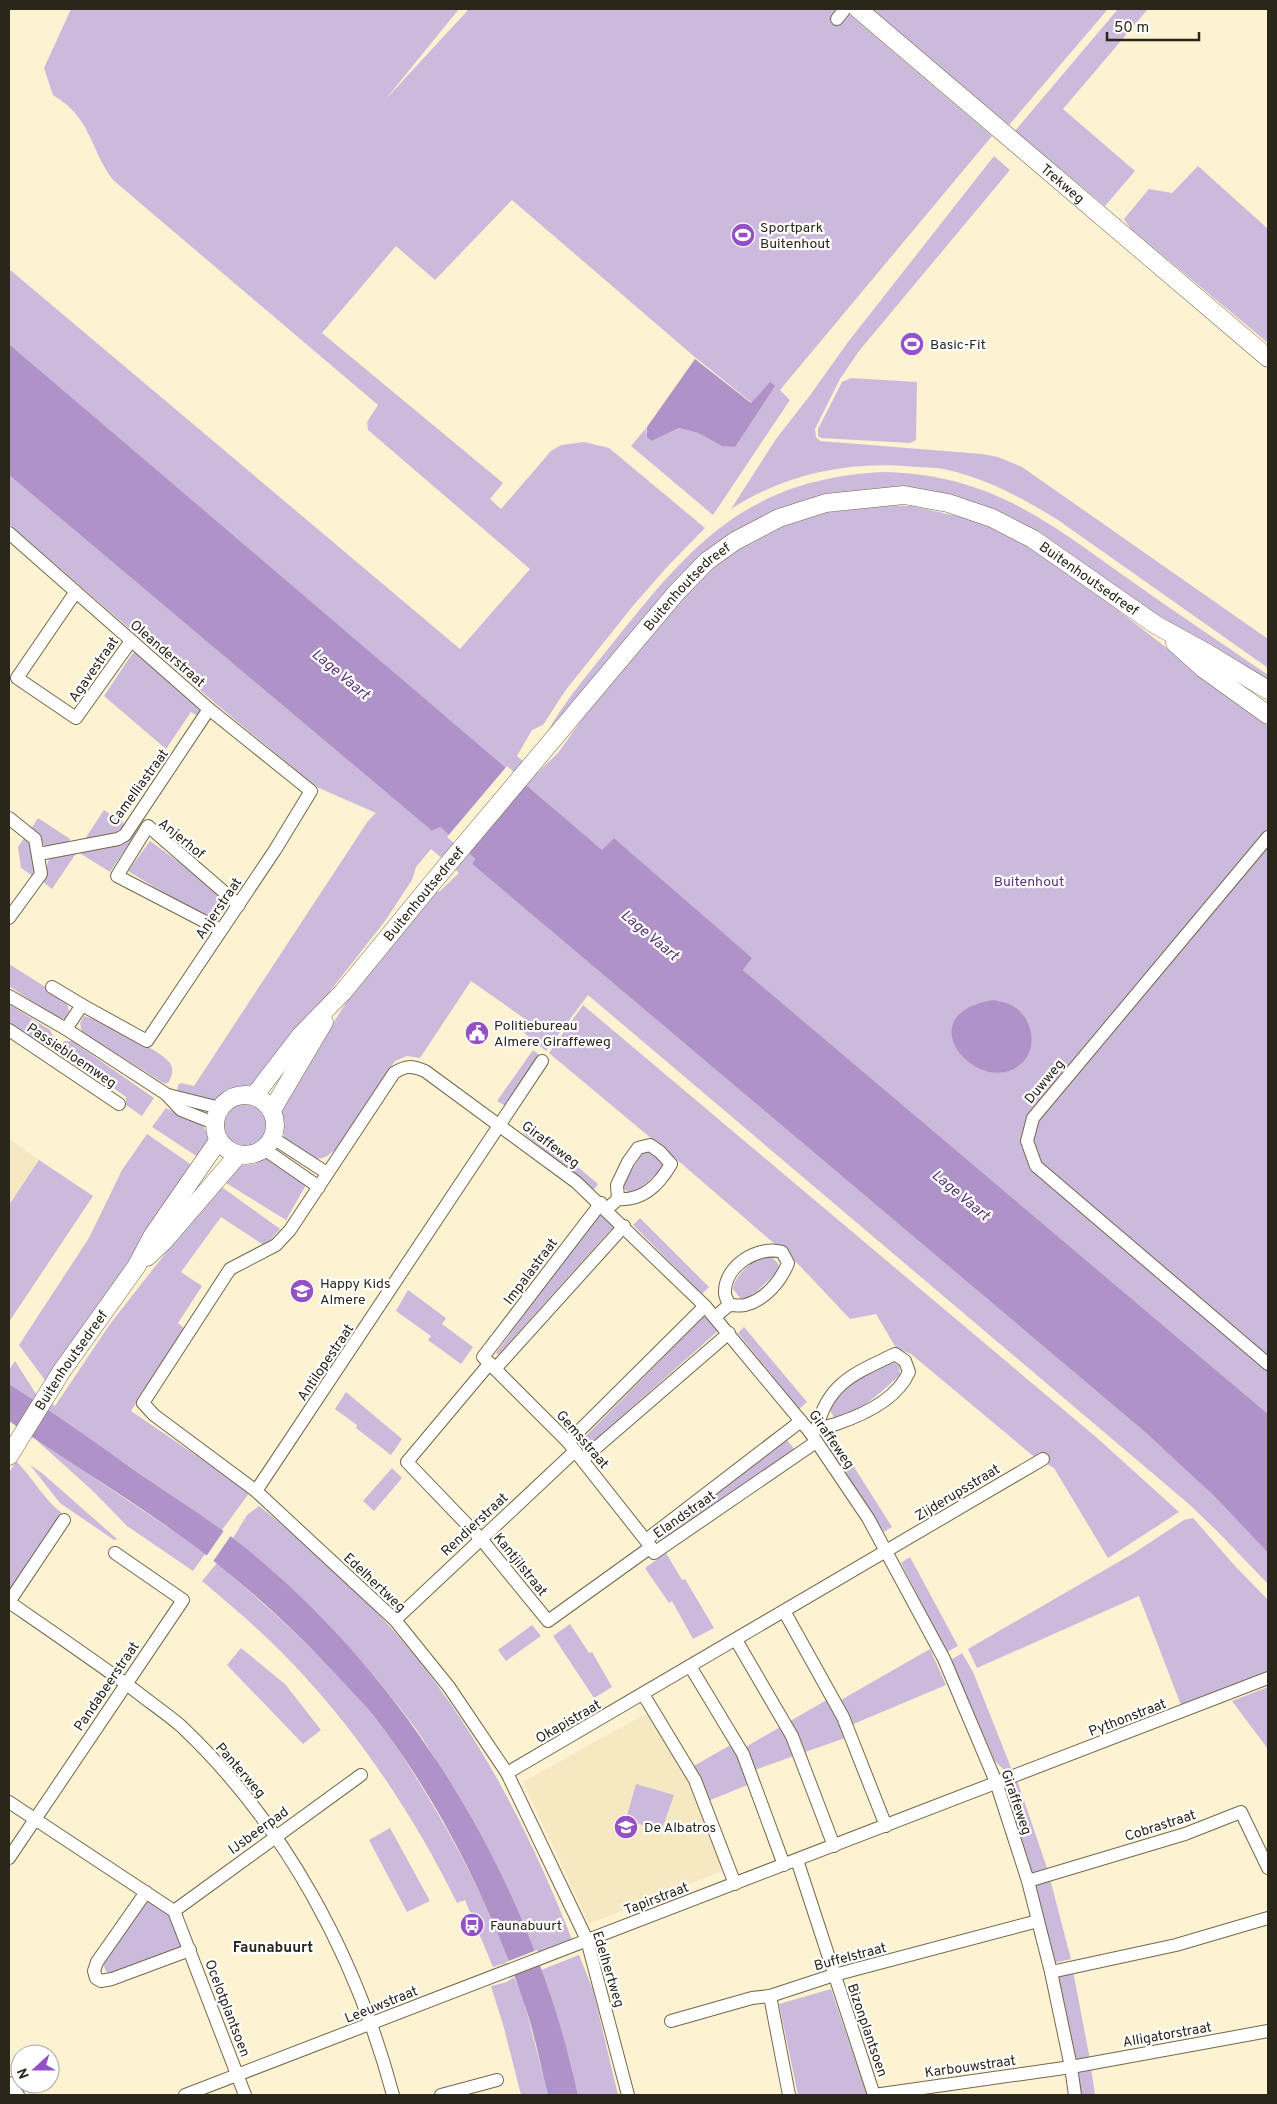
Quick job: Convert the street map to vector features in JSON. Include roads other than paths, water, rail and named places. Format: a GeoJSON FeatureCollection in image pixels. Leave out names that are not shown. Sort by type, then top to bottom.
{"type":"FeatureCollection","features":[{"type":"Feature","properties":{"kind":"main road","name":"Trekweg"},"geometry":{"type":"LineString","coordinates":[[858,9],[1268,358]]}},
{"type":"Feature","properties":{"kind":"main road","name":"Buitenhoutsedreef"},"geometry":{"type":"LineString","coordinates":[[254,1096],[302,1035],[342,992],[432,882],[676,593],[707,561],[735,541],[779,518],[826,503],[904,495],[948,503],[992,518],[1033,539],[1156,625],[1268,690]]}},
{"type":"Feature","properties":{"kind":"main road","name":"Buitenhoutsedreef"},"geometry":{"type":"LineString","coordinates":[[1156,625],[1204,670],[1261,710],[1268,720]]}},
{"type":"Feature","properties":{"kind":"main road","name":"Buitenhoutsedreef"},"geometry":{"type":"LineString","coordinates":[[272,1110],[342,992]]}},
{"type":"Feature","properties":{"kind":"main road"},"geometry":{"type":"LineString","coordinates":[[241,1095],[254,1096],[272,1110],[275,1119],[269,1144],[247,1156],[238,1155],[227,1150],[218,1140],[217,1115],[229,1099],[241,1095]]}},
{"type":"Feature","properties":{"kind":"main road","name":"Buitenhoutsedreef"},"geometry":{"type":"LineString","coordinates":[[9,1456],[62,1372],[136,1267],[153,1235],[218,1140]]}},
{"type":"Feature","properties":{"kind":"main road","name":"Buitenhoutsedreef"},"geometry":{"type":"LineString","coordinates":[[136,1267],[163,1242],[238,1155]]}},
{"type":"Feature","properties":{"kind":"street"},"geometry":{"type":"LineString","coordinates":[[837,19],[845,9]]}},
{"type":"Feature","properties":{"kind":"street","name":"Oleanderstraat"},"geometry":{"type":"LineString","coordinates":[[9,533],[209,709],[312,791]]}},
{"type":"Feature","properties":{"kind":"street","name":"Agavestraat"},"geometry":{"type":"LineString","coordinates":[[75,593],[17,678],[76,718],[131,640]]}},
{"type":"Feature","properties":{"kind":"street","name":"Camelliastraat"},"geometry":{"type":"LineString","coordinates":[[39,854],[118,839],[125,835],[209,709]]}},
{"type":"Feature","properties":{"kind":"street","name":"Anjerstraat"},"geometry":{"type":"LineString","coordinates":[[82,1005],[147,1041],[312,791]]}},
{"type":"Feature","properties":{"kind":"street"},"geometry":{"type":"LineString","coordinates":[[9,818],[35,839],[41,874],[9,918]]}},
{"type":"Feature","properties":{"kind":"street","name":"Anjerhof"},"geometry":{"type":"LineString","coordinates":[[221,930],[117,876],[148,826],[238,905]]}},
{"type":"Feature","properties":{"kind":"street","name":"Duwweg"},"geometry":{"type":"LineString","coordinates":[[1268,837],[1032,1118],[1027,1141],[1036,1166],[1268,1364]]}},
{"type":"Feature","properties":{"kind":"street"},"geometry":{"type":"LineString","coordinates":[[52,987],[82,1005]]}},
{"type":"Feature","properties":{"kind":"street","name":"Passiebloemweg"},"geometry":{"type":"LineString","coordinates":[[9,996],[66,1029],[166,1094],[217,1115]]}},
{"type":"Feature","properties":{"kind":"street","name":"Passiebloemweg"},"geometry":{"type":"LineString","coordinates":[[66,1029],[82,1005]]}},
{"type":"Feature","properties":{"kind":"street","name":"Passiebloemweg"},"geometry":{"type":"LineString","coordinates":[[9,1030],[119,1104]]}},
{"type":"Feature","properties":{"kind":"street","name":"Antilopestraat"},"geometry":{"type":"LineString","coordinates":[[256,1491],[542,1061]]}},
{"type":"Feature","properties":{"kind":"street","name":"Giraffeweg"},"geometry":{"type":"LineString","coordinates":[[327,1172],[394,1073],[404,1067],[413,1066],[426,1071],[576,1182],[604,1206],[705,1306],[814,1434],[887,1550],[956,1683],[996,1782],[1028,1881],[1051,1972],[1075,2095]]}},
{"type":"Feature","properties":{"kind":"street"},"geometry":{"type":"LineString","coordinates":[[269,1144],[327,1172]]}},
{"type":"Feature","properties":{"kind":"street"},"geometry":{"type":"LineString","coordinates":[[269,1144],[319,1187]]}},
{"type":"Feature","properties":{"kind":"street"},"geometry":{"type":"LineString","coordinates":[[650,1145],[660,1152],[671,1164],[663,1178],[645,1194],[630,1200],[618,1199],[617,1185],[628,1162],[638,1148],[650,1145]]}},
{"type":"Feature","properties":{"kind":"street","name":"Edelhertweg"},"geometry":{"type":"LineString","coordinates":[[327,1172],[290,1230],[276,1245],[230,1269],[144,1403],[154,1415],[256,1491],[395,1620],[449,1687],[507,1774],[587,1940],[628,2095]]}},
{"type":"Feature","properties":{"kind":"street","name":"Impalastraat"},"geometry":{"type":"LineString","coordinates":[[407,1462],[489,1363],[604,1206],[618,1199]]}},
{"type":"Feature","properties":{"kind":"street","name":"Impalastraat"},"geometry":{"type":"LineString","coordinates":[[489,1363],[624,1226]]}},
{"type":"Feature","properties":{"kind":"street"},"geometry":{"type":"LineString","coordinates":[[715,1317],[729,1305],[745,1305],[760,1298],[771,1288],[784,1274],[788,1263],[782,1252],[772,1249],[759,1251],[740,1263],[728,1278],[725,1294],[729,1305]]}},
{"type":"Feature","properties":{"kind":"street","name":"Rendierstraat"},"geometry":{"type":"LineString","coordinates":[[395,1620],[575,1451],[705,1306]]}},
{"type":"Feature","properties":{"kind":"street","name":"Rendierstraat"},"geometry":{"type":"LineString","coordinates":[[575,1451],[729,1333]]}},
{"type":"Feature","properties":{"kind":"street"},"geometry":{"type":"LineString","coordinates":[[895,1354],[905,1361],[909,1372],[905,1380],[884,1400],[858,1417],[814,1434],[828,1396],[855,1374],[895,1354]]}},
{"type":"Feature","properties":{"kind":"street","name":"Gemsstraat"},"geometry":{"type":"LineString","coordinates":[[489,1363],[575,1451],[648,1544]]}},
{"type":"Feature","properties":{"kind":"street","name":"Elandstraat"},"geometry":{"type":"LineString","coordinates":[[548,1621],[802,1421]]}},
{"type":"Feature","properties":{"kind":"street","name":"Elandstraat"},"geometry":{"type":"LineString","coordinates":[[648,1544],[654,1553],[814,1434]]}},
{"type":"Feature","properties":{"kind":"street","name":"Zijderupsstraat"},"geometry":{"type":"LineString","coordinates":[[887,1550],[1043,1459]]}},
{"type":"Feature","properties":{"kind":"street","name":"Kantjilstraat"},"geometry":{"type":"LineString","coordinates":[[407,1462],[481,1539],[548,1621]]}},
{"type":"Feature","properties":{"kind":"street"},"geometry":{"type":"LineString","coordinates":[[9,1602],[64,1520]]}},
{"type":"Feature","properties":{"kind":"street","name":"Okapistraat"},"geometry":{"type":"LineString","coordinates":[[507,1774],[887,1550]]}},
{"type":"Feature","properties":{"kind":"street","name":"Pandabeerstraat"},"geometry":{"type":"LineString","coordinates":[[9,1858],[182,1600],[115,1553]]}},
{"type":"Feature","properties":{"kind":"street","name":"Panterweg"},"geometry":{"type":"LineString","coordinates":[[9,1602],[126,1684],[180,1725],[234,1782],[275,1836],[307,1886],[338,1946],[371,2024],[393,2095]]}},
{"type":"Feature","properties":{"kind":"street"},"geometry":{"type":"LineString","coordinates":[[784,1611],[843,1717],[886,1826]]}},
{"type":"Feature","properties":{"kind":"street"},"geometry":{"type":"LineString","coordinates":[[736,1640],[792,1736],[834,1846]]}},
{"type":"Feature","properties":{"kind":"street"},"geometry":{"type":"LineString","coordinates":[[690,1666],[744,1754],[784,1865]]}},
{"type":"Feature","properties":{"kind":"street","name":"Pythonstraat"},"geometry":{"type":"LineString","coordinates":[[996,1782],[1074,1754],[1268,1678]]}},
{"type":"Feature","properties":{"kind":"street"},"geometry":{"type":"LineString","coordinates":[[643,1694],[695,1780],[735,1884]]}},
{"type":"Feature","properties":{"kind":"street","name":"IJsbeerpad"},"geometry":{"type":"LineString","coordinates":[[174,1911],[361,1775]]}},
{"type":"Feature","properties":{"kind":"street","name":"Tapirstraat"},"geometry":{"type":"LineString","coordinates":[[587,1940],[996,1782]]}},
{"type":"Feature","properties":{"kind":"street"},"geometry":{"type":"LineString","coordinates":[[9,1802],[174,1911]]}},
{"type":"Feature","properties":{"kind":"street","name":"Cobrastraat"},"geometry":{"type":"LineString","coordinates":[[1028,1881],[1185,1834],[1241,1812],[1268,1868]]}},
{"type":"Feature","properties":{"kind":"street","name":"Bizonplantsoen"},"geometry":{"type":"LineString","coordinates":[[797,1860],[874,2095]]}},
{"type":"Feature","properties":{"kind":"street","name":"Ocelotplantsoen"},"geometry":{"type":"LineString","coordinates":[[146,1892],[97,1962],[94,1971],[96,1978],[101,1981],[112,1979],[190,1950]]}},
{"type":"Feature","properties":{"kind":"street","name":"Ocelotplantsoen"},"geometry":{"type":"LineString","coordinates":[[174,1911],[245,2095]]}},
{"type":"Feature","properties":{"kind":"street"},"geometry":{"type":"LineString","coordinates":[[1051,1972],[1176,1945],[1268,1918]]}},
{"type":"Feature","properties":{"kind":"street","name":"Buffelstraat"},"geometry":{"type":"LineString","coordinates":[[671,2021],[752,1998],[770,1996],[834,1975],[1038,1921]]}},
{"type":"Feature","properties":{"kind":"street","name":"Leeuwstraat"},"geometry":{"type":"LineString","coordinates":[[185,2095],[587,1940]]}},
{"type":"Feature","properties":{"kind":"street"},"geometry":{"type":"LineString","coordinates":[[770,1996],[789,2095]]}},
{"type":"Feature","properties":{"kind":"street","name":"Alligatorstraat"},"geometry":{"type":"LineString","coordinates":[[1071,2067],[1268,2031]]}},
{"type":"Feature","properties":{"kind":"street","name":"Karbouwstraat"},"geometry":{"type":"LineString","coordinates":[[874,2095],[1071,2067]]}},
{"type":"Feature","properties":{"kind":"street"},"geometry":{"type":"LineString","coordinates":[[441,2095],[497,2080]]}},
{"type":"Feature","properties":{"kind":"street"},"geometry":{"type":"LineString","coordinates":[[9,2083],[18,2095]]}},
{"type":"Feature","properties":{"kind":"water","name":"Lage Vaart"},"geometry":{"type":"Polygon","coordinates":[[[9,344],[602,850],[614,838],[752,958],[743,970],[1268,1414],[1268,1553],[1215,1497],[1145,1432],[472,864],[475,859],[440,827],[432,831],[9,475],[9,344]]]}},
{"type":"Feature","properties":{"kind":"water"},"geometry":{"type":"Polygon","coordinates":[[[695,359],[751,403],[770,382],[775,386],[735,447],[722,446],[698,433],[679,428],[652,441],[647,437],[647,427],[695,359]]]}},
{"type":"Feature","properties":{"kind":"water"},"geometry":{"type":"Polygon","coordinates":[[[994,1000],[1008,1004],[1022,1013],[1031,1034],[1032,1041],[1028,1056],[1023,1062],[1006,1072],[988,1072],[972,1064],[959,1052],[952,1037],[954,1021],[967,1008],[994,1000]]]}},
{"type":"Feature","properties":{"kind":"water"},"geometry":{"type":"Polygon","coordinates":[[[9,1384],[231,1536],[318,1614],[371,1672],[419,1735],[462,1802],[500,1871],[532,1944],[558,2019],[578,2095],[548,2095],[527,2011],[478,1888],[460,1852],[419,1781],[373,1715],[298,1635],[216,1563],[139,1507],[9,1421],[9,1384]]]}},
{"type":"Feature","properties":{"kind":"place","name":"Sportpark Buitenhout"},"geometry":{"type":"Point","coordinates":[743,235]}},
{"type":"Feature","properties":{"kind":"place","name":"Basic-Fit"},"geometry":{"type":"Point","coordinates":[912,344]}},
{"type":"Feature","properties":{"kind":"place","name":"Politiebureau Almere Giraffeweg"},"geometry":{"type":"Point","coordinates":[477,1033]}},
{"type":"Feature","properties":{"kind":"place","name":"Happy Kids Almere"},"geometry":{"type":"Point","coordinates":[302,1291]}},
{"type":"Feature","properties":{"kind":"place","name":"De Albatros"},"geometry":{"type":"Point","coordinates":[626,1827]}},
{"type":"Feature","properties":{"kind":"place","name":"Faunabuurt"},"geometry":{"type":"Point","coordinates":[472,1925]}},
{"type":"Feature","properties":{"kind":"district","name":"Faunabuurt"},"geometry":{"type":"Point","coordinates":[273,1947]}},
{"type":"Feature","properties":{"kind":"park label","name":"Buitenhout"},"geometry":{"type":"Point","coordinates":[1029,881]}}]}
